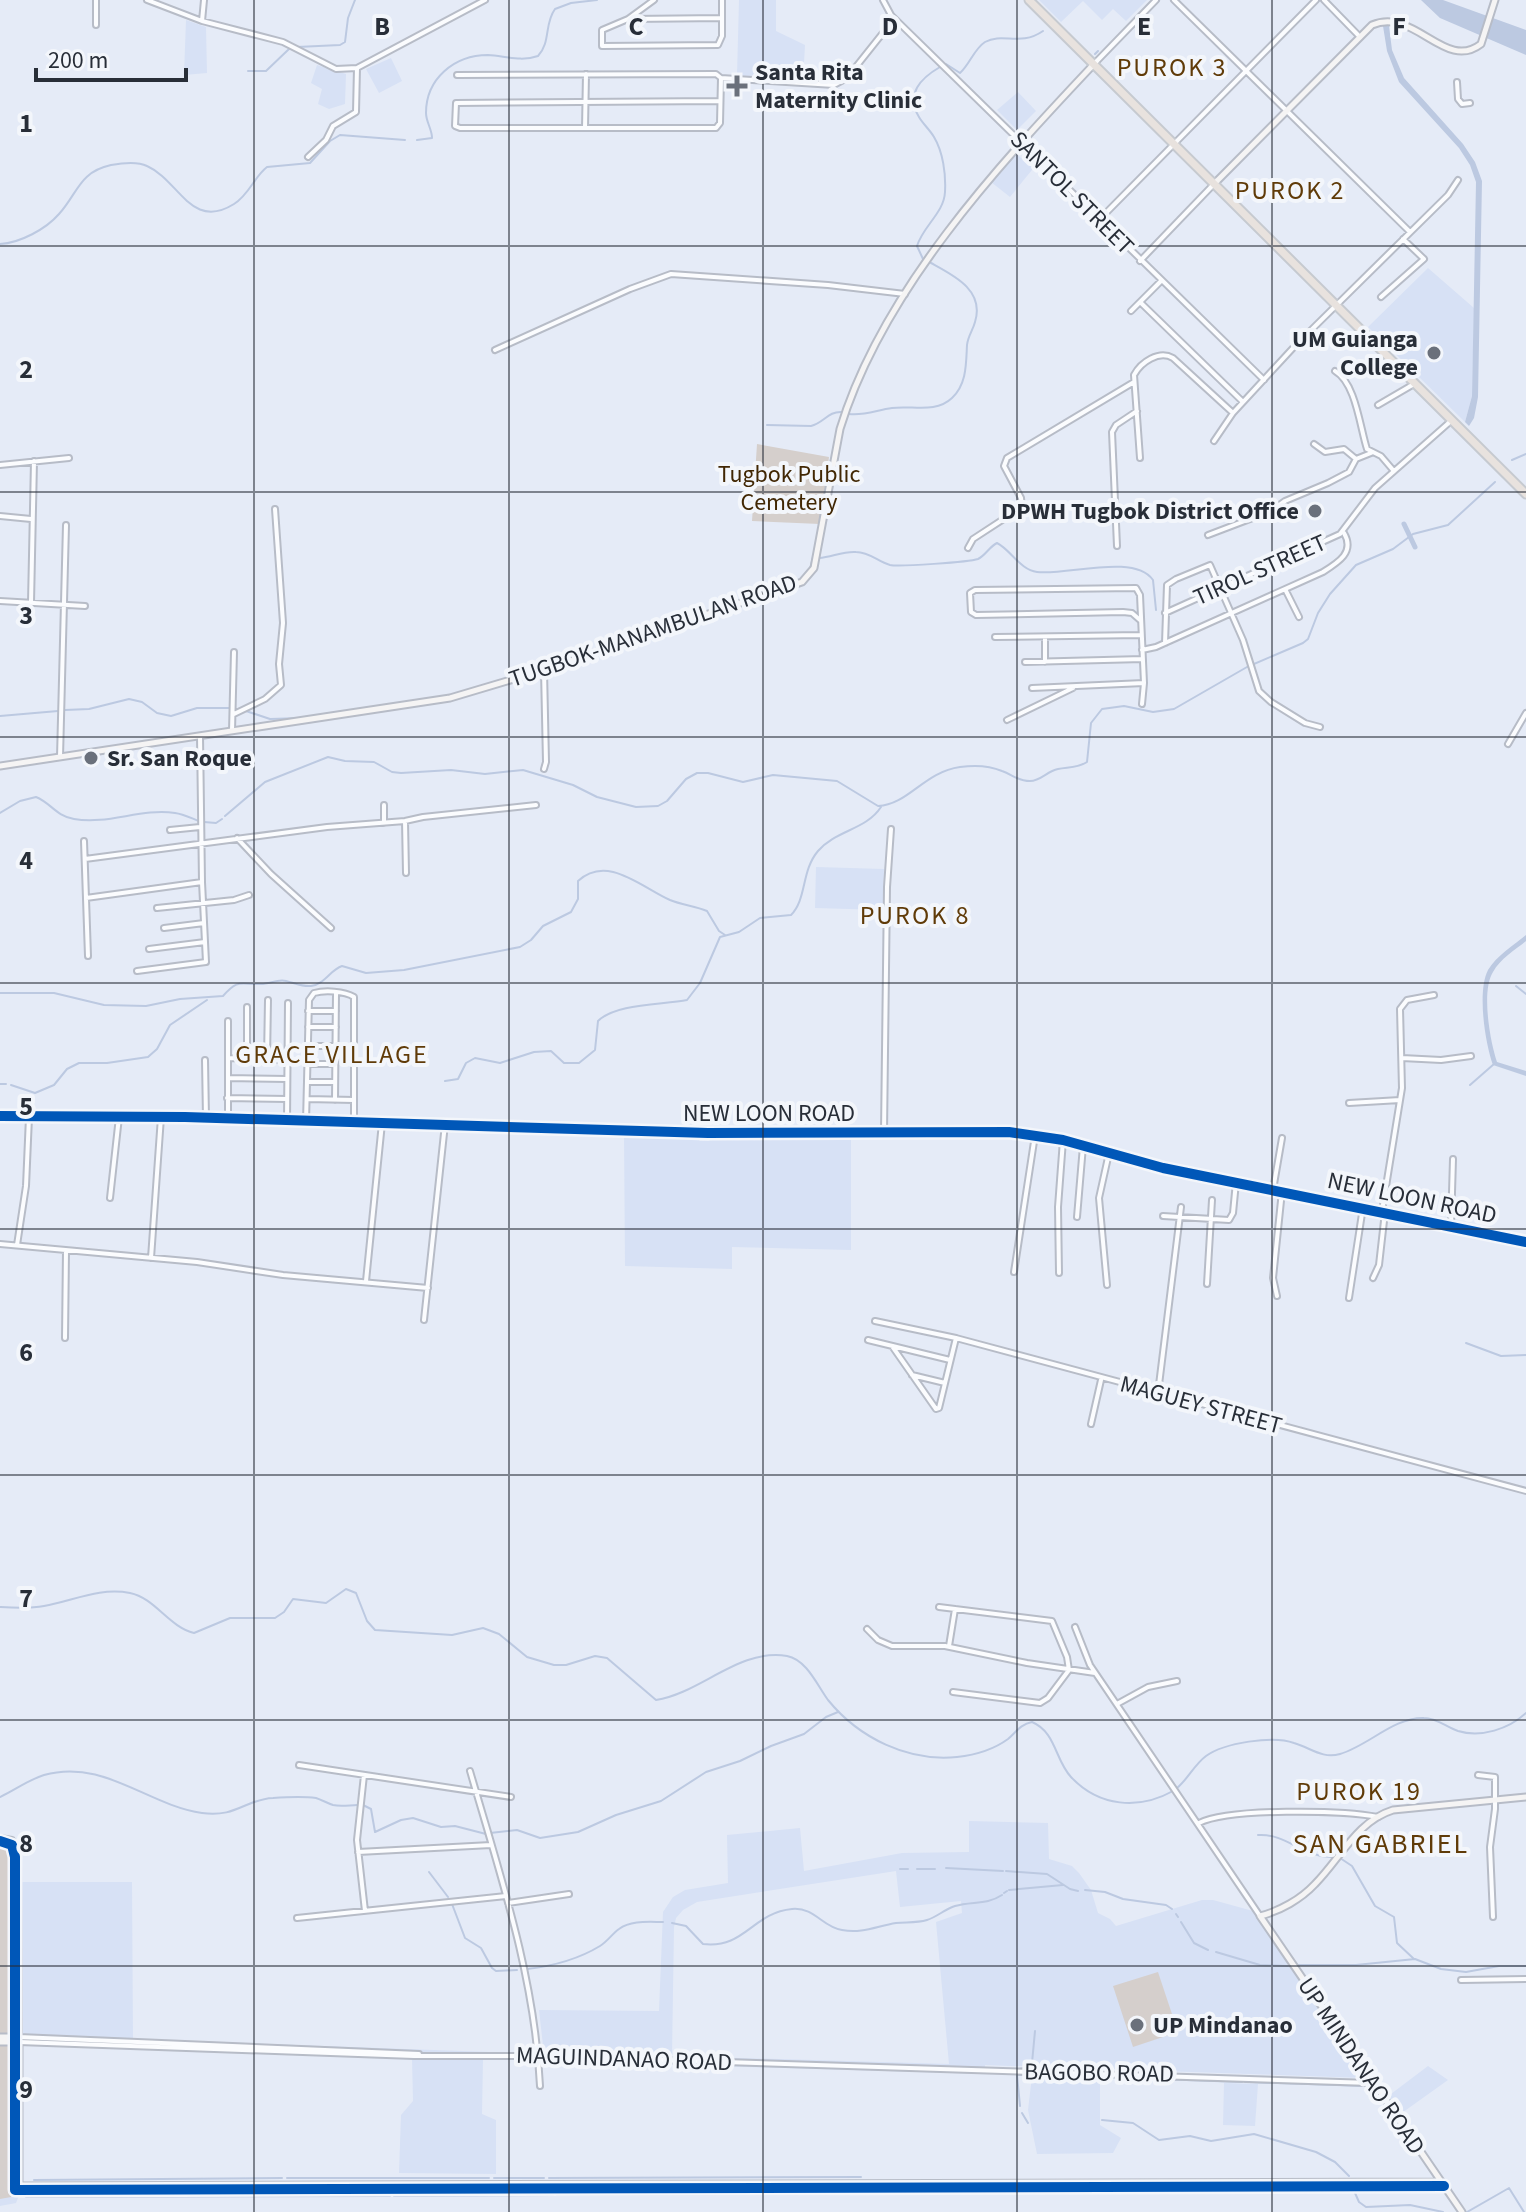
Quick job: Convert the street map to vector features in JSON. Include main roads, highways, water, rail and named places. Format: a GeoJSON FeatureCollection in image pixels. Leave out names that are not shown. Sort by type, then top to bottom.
{"type":"FeatureCollection","features":[{"type":"Feature","properties":{"kind":"highway"},"geometry":{"type":"LineString","coordinates":[[1029,0],[1526,494]]}},
{"type":"Feature","properties":{"kind":"waterway"},"geometry":{"type":"LineString","coordinates":[[297,47],[340,45],[345,42],[348,18],[355,0]]}},
{"type":"Feature","properties":{"kind":"waterway"},"geometry":{"type":"LineString","coordinates":[[417,140],[432,138],[426,116],[427,101],[444,71],[453,64],[476,56],[519,59],[538,56],[545,45],[555,9],[571,3],[597,0]]}},
{"type":"Feature","properties":{"kind":"waterway"},"geometry":{"type":"LineString","coordinates":[[946,64],[960,73],[985,42],[998,38],[1027,38],[1043,31]]}},
{"type":"Feature","properties":{"kind":"waterway"},"geometry":{"type":"LineString","coordinates":[[248,71],[266,71],[289,49]]}},
{"type":"Feature","properties":{"kind":"waterway"},"geometry":{"type":"LineString","coordinates":[[1095,54],[1098,51]]}},
{"type":"Feature","properties":{"kind":"waterway"},"geometry":{"type":"LineString","coordinates":[[923,259],[917,246],[944,200],[945,178],[942,156],[915,109],[914,94],[921,82],[940,67]]}},
{"type":"Feature","properties":{"kind":"waterway"},"geometry":{"type":"LineString","coordinates":[[0,244],[24,238],[47,225],[59,214],[85,178],[111,165],[143,164],[158,173],[196,208],[219,211],[239,200],[267,167],[310,163],[330,141],[340,135],[405,140]]}},
{"type":"Feature","properties":{"kind":"waterway"},"geometry":{"type":"LineString","coordinates":[[849,414],[900,407],[938,406],[952,398],[961,386],[977,311],[975,301],[965,285],[931,263]]}},
{"type":"Feature","properties":{"kind":"waterway"},"geometry":{"type":"LineString","coordinates":[[767,425],[811,426],[833,413],[842,412]]}},
{"type":"Feature","properties":{"kind":"waterway"},"geometry":{"type":"LineString","coordinates":[[1512,460],[1526,454]]}},
{"type":"Feature","properties":{"kind":"waterway"},"geometry":{"type":"LineString","coordinates":[[225,816],[265,782],[328,757],[374,762],[392,772],[401,773],[451,770],[485,774],[523,770],[573,785],[597,797],[636,807],[658,806],[667,801],[686,779],[697,773],[743,782],[773,775],[837,781],[878,806],[898,800],[936,775],[960,767],[997,769],[1022,780],[1034,781],[1054,770],[1087,762],[1091,723],[1102,709],[1124,706],[1153,712],[1174,709],[1247,667],[1303,643],[1308,639],[1318,613],[1330,594],[1356,565],[1393,549],[1413,534],[1448,525],[1495,482]]}},
{"type":"Feature","properties":{"kind":"waterway"},"geometry":{"type":"LineString","coordinates":[[1404,524],[1415,547]]}},
{"type":"Feature","properties":{"kind":"waterway"},"geometry":{"type":"LineString","coordinates":[[819,558],[856,552],[890,565],[949,563],[978,559],[997,543],[1026,568],[1037,572],[1099,567],[1131,568],[1144,572],[1153,580],[1156,610]]}},
{"type":"Feature","properties":{"kind":"waterway"},"geometry":{"type":"LineString","coordinates":[[810,569],[813,557]]}},
{"type":"Feature","properties":{"kind":"waterway"},"geometry":{"type":"LineString","coordinates":[[520,675],[605,647]]}},
{"type":"Feature","properties":{"kind":"waterway"},"geometry":{"type":"LineString","coordinates":[[65,710],[89,709],[129,699],[142,702],[157,713],[171,716],[197,708],[232,708]]}},
{"type":"Feature","properties":{"kind":"waterway"},"geometry":{"type":"LineString","coordinates":[[0,716],[58,711]]}},
{"type":"Feature","properties":{"kind":"waterway"},"geometry":{"type":"LineString","coordinates":[[246,711],[270,719],[303,718]]}},
{"type":"Feature","properties":{"kind":"waterway"},"geometry":{"type":"LineString","coordinates":[[0,813],[20,801],[36,797],[74,819],[99,820],[162,812],[199,821]]}},
{"type":"Feature","properties":{"kind":"waterway"},"geometry":{"type":"LineString","coordinates":[[445,1081],[458,1079],[466,1063],[475,1058],[500,1063],[534,1052],[551,1051],[564,1063],[579,1063],[595,1050],[598,1021],[606,1015],[628,1008],[687,1000],[700,983],[720,937],[739,932],[760,918],[791,915],[800,901],[809,867],[818,851],[833,838],[867,821],[881,807]]}},
{"type":"Feature","properties":{"kind":"waterway"},"geometry":{"type":"LineString","coordinates":[[204,822],[216,823],[222,819]]}},
{"type":"Feature","properties":{"kind":"waterway"},"geometry":{"type":"LineString","coordinates":[[0,993],[54,993],[104,1005],[146,1006],[180,999],[223,996],[240,984],[283,981],[311,986],[342,966],[366,973],[404,970],[520,947],[543,926],[571,912],[578,899],[578,881],[601,871],[624,876],[670,900],[707,911],[725,935]]}},
{"type":"Feature","properties":{"kind":"waterway"},"geometry":{"type":"LineString","coordinates":[[1516,986],[1526,994]]}},
{"type":"Feature","properties":{"kind":"waterway"},"geometry":{"type":"LineString","coordinates":[[11,1085],[35,1093],[54,1085],[67,1069],[79,1063],[107,1063],[148,1057],[157,1049],[170,1025],[207,1000]]}},
{"type":"Feature","properties":{"kind":"waterway"},"geometry":{"type":"LineString","coordinates":[[1470,1085],[1494,1064]]}},
{"type":"Feature","properties":{"kind":"waterway"},"geometry":{"type":"LineString","coordinates":[[0,1084],[6,1084]]}},
{"type":"Feature","properties":{"kind":"waterway"},"geometry":{"type":"LineString","coordinates":[[1466,1343],[1501,1356],[1526,1355]]}},
{"type":"Feature","properties":{"kind":"waterway"},"geometry":{"type":"LineString","coordinates":[[0,1607],[33,1608],[97,1593],[130,1593],[194,1633],[230,1618],[275,1618],[284,1612],[293,1599],[326,1603],[346,1589],[356,1593],[367,1621],[375,1630],[452,1635],[483,1628],[499,1634],[527,1657],[554,1665],[566,1665],[595,1656],[607,1658],[656,1700],[673,1696],[753,1659],[769,1655],[787,1656],[806,1668],[828,1700],[854,1726],[903,1751],[939,1758],[970,1755],[996,1746],[1032,1722],[1051,1739],[1071,1777],[1094,1795],[1133,1803],[1173,1791]]}},
{"type":"Feature","properties":{"kind":"waterway"},"geometry":{"type":"LineString","coordinates":[[490,1833],[517,1830],[540,1838],[578,1832],[616,1815],[661,1801],[706,1772],[804,1734],[838,1712]]}},
{"type":"Feature","properties":{"kind":"waterway"},"geometry":{"type":"LineString","coordinates":[[1177,1788],[1206,1756],[1236,1744],[1262,1740],[1285,1741],[1334,1755],[1413,1719],[1429,1718],[1458,1731],[1485,1733],[1503,1728],[1526,1713]]}},
{"type":"Feature","properties":{"kind":"waterway"},"geometry":{"type":"LineString","coordinates":[[0,1797],[38,1777],[65,1771],[105,1777],[162,1801],[202,1813],[224,1813],[255,1801],[284,1797],[316,1798],[336,1806],[358,1805]]}},
{"type":"Feature","properties":{"kind":"waterway"},"geometry":{"type":"LineString","coordinates":[[363,1805],[371,1809],[375,1832],[413,1818],[441,1827],[455,1826],[486,1834]]}},
{"type":"Feature","properties":{"kind":"waterway"},"geometry":{"type":"LineString","coordinates":[[1258,1835],[1268,1835],[1313,1854],[1332,1857]]}},
{"type":"Feature","properties":{"kind":"waterway"},"geometry":{"type":"LineString","coordinates":[[1340,1858],[1352,1866],[1375,1906],[1394,1917],[1397,1943],[1414,1959]]}},
{"type":"Feature","properties":{"kind":"waterway"},"geometry":{"type":"LineString","coordinates":[[946,1868],[1003,1871]]}},
{"type":"Feature","properties":{"kind":"waterway"},"geometry":{"type":"LineString","coordinates":[[900,1869],[908,1869]]}},
{"type":"Feature","properties":{"kind":"waterway"},"geometry":{"type":"LineString","coordinates":[[917,1869],[935,1869]]}},
{"type":"Feature","properties":{"kind":"waterway"},"geometry":{"type":"LineString","coordinates":[[1006,1871],[1047,1874],[1078,1891]]}},
{"type":"Feature","properties":{"kind":"waterway"},"geometry":{"type":"LineString","coordinates":[[429,1872],[448,1897]]}},
{"type":"Feature","properties":{"kind":"waterway"},"geometry":{"type":"LineString","coordinates":[[1009,1890],[1063,1885]]}},
{"type":"Feature","properties":{"kind":"waterway"},"geometry":{"type":"LineString","coordinates":[[1085,1890],[1166,1905],[1172,1909]]}},
{"type":"Feature","properties":{"kind":"waterway"},"geometry":{"type":"LineString","coordinates":[[672,1923],[686,1926],[703,1944],[717,1944],[739,1936],[767,1917],[792,1909],[807,1911],[835,1928],[856,1931],[923,1921],[955,1906],[1002,1895]]}},
{"type":"Feature","properties":{"kind":"waterway"},"geometry":{"type":"LineString","coordinates":[[452,1904],[465,1938],[481,1948],[492,1968],[496,1971],[517,1970]]}},
{"type":"Feature","properties":{"kind":"waterway"},"geometry":{"type":"LineString","coordinates":[[527,1969],[583,1955],[629,1924],[663,1922]]}},
{"type":"Feature","properties":{"kind":"waterway"},"geometry":{"type":"LineString","coordinates":[[1181,1922],[1194,1943],[1208,1950]]}},
{"type":"Feature","properties":{"kind":"waterway"},"geometry":{"type":"LineString","coordinates":[[1216,1952],[1260,1965],[1288,1966]]}},
{"type":"Feature","properties":{"kind":"waterway"},"geometry":{"type":"LineString","coordinates":[[1298,1965],[1356,1965],[1415,1959],[1441,1969],[1466,1972],[1499,1966],[1526,1966]]}},
{"type":"Feature","properties":{"kind":"waterway"},"geometry":{"type":"LineString","coordinates":[[1018,2069],[1029,2067],[1032,2063],[1035,2031]]}},
{"type":"Feature","properties":{"kind":"waterway"},"geometry":{"type":"LineString","coordinates":[[1020,2106],[1017,2075],[1027,2075]]}},
{"type":"Feature","properties":{"kind":"waterway"},"geometry":{"type":"LineString","coordinates":[[1029,2075],[1071,2076]]}},
{"type":"Feature","properties":{"kind":"waterway"},"geometry":{"type":"LineString","coordinates":[[1076,2076],[1242,2082]]}},
{"type":"Feature","properties":{"kind":"waterway"},"geometry":{"type":"LineString","coordinates":[[1245,2082],[1366,2086]]}},
{"type":"Feature","properties":{"kind":"waterway"},"geometry":{"type":"LineString","coordinates":[[1022,2113],[1028,2123]]}},
{"type":"Feature","properties":{"kind":"waterway"},"geometry":{"type":"LineString","coordinates":[[1102,2120],[1133,2123],[1159,2140],[1190,2136],[1211,2141],[1254,2134],[1316,2152],[1335,2162],[1349,2176]]}},
{"type":"Feature","properties":{"kind":"waterway"},"geometry":{"type":"LineString","coordinates":[[549,2178],[861,2177]]}},
{"type":"Feature","properties":{"kind":"waterway"},"geometry":{"type":"LineString","coordinates":[[34,2180],[282,2178]]}},
{"type":"Feature","properties":{"kind":"waterway"},"geometry":{"type":"LineString","coordinates":[[287,2178],[489,2178]]}},
{"type":"Feature","properties":{"kind":"waterway"},"geometry":{"type":"LineString","coordinates":[[494,2178],[544,2178]]}},
{"type":"Feature","properties":{"kind":"waterway"},"geometry":{"type":"LineString","coordinates":[[1467,2212],[1509,2188],[1524,2212]]}},
{"type":"Feature","properties":{"kind":"waterway"},"geometry":{"type":"LineString","coordinates":[[1355,2193],[1359,2202],[1366,2207],[1410,2205],[1443,2212]]}},
{"type":"Feature","properties":{"kind":"waterway"},"geometry":{"type":"LineString","coordinates":[[557,2195],[861,2194]]}},
{"type":"Feature","properties":{"kind":"waterway"},"geometry":{"type":"LineString","coordinates":[[394,2196],[553,2195]]}},
{"type":"Feature","properties":{"kind":"waterway"},"geometry":{"type":"LineString","coordinates":[[26,2197],[390,2196]]}},
{"type":"Feature","properties":{"kind":"place","name":"Santa Rita Maternity Clinic"},"geometry":{"type":"Point","coordinates":[737,86]}},
{"type":"Feature","properties":{"kind":"place","name":"UM Guianga College"},"geometry":{"type":"Point","coordinates":[1434,353]}},
{"type":"Feature","properties":{"kind":"place","name":"DPWH Tugbok District Office"},"geometry":{"type":"Point","coordinates":[1315,511]}},
{"type":"Feature","properties":{"kind":"place","name":"Sr. San Roque"},"geometry":{"type":"Point","coordinates":[91,758]}},
{"type":"Feature","properties":{"kind":"place","name":"UP Mindanao"},"geometry":{"type":"Point","coordinates":[1137,2025]}},
{"type":"Feature","properties":{"kind":"district","name":"PUROK 3"},"geometry":{"type":"Point","coordinates":[1172,67]}},
{"type":"Feature","properties":{"kind":"district","name":"PUROK 2"},"geometry":{"type":"Point","coordinates":[1290,190]}},
{"type":"Feature","properties":{"kind":"district","name":"PUROK 8"},"geometry":{"type":"Point","coordinates":[915,915]}},
{"type":"Feature","properties":{"kind":"district","name":"GRACE VILLAGE"},"geometry":{"type":"Point","coordinates":[332,1054]}},
{"type":"Feature","properties":{"kind":"district","name":"PUROK 19"},"geometry":{"type":"Point","coordinates":[1359,1791]}},
{"type":"Feature","properties":{"kind":"district","name":"SAN GABRIEL"},"geometry":{"type":"Point","coordinates":[1381,1844]}},
{"type":"Feature","properties":{"kind":"park label","name":"Tugbok Public Cemetery"},"geometry":{"type":"Point","coordinates":[789,488]}}]}
